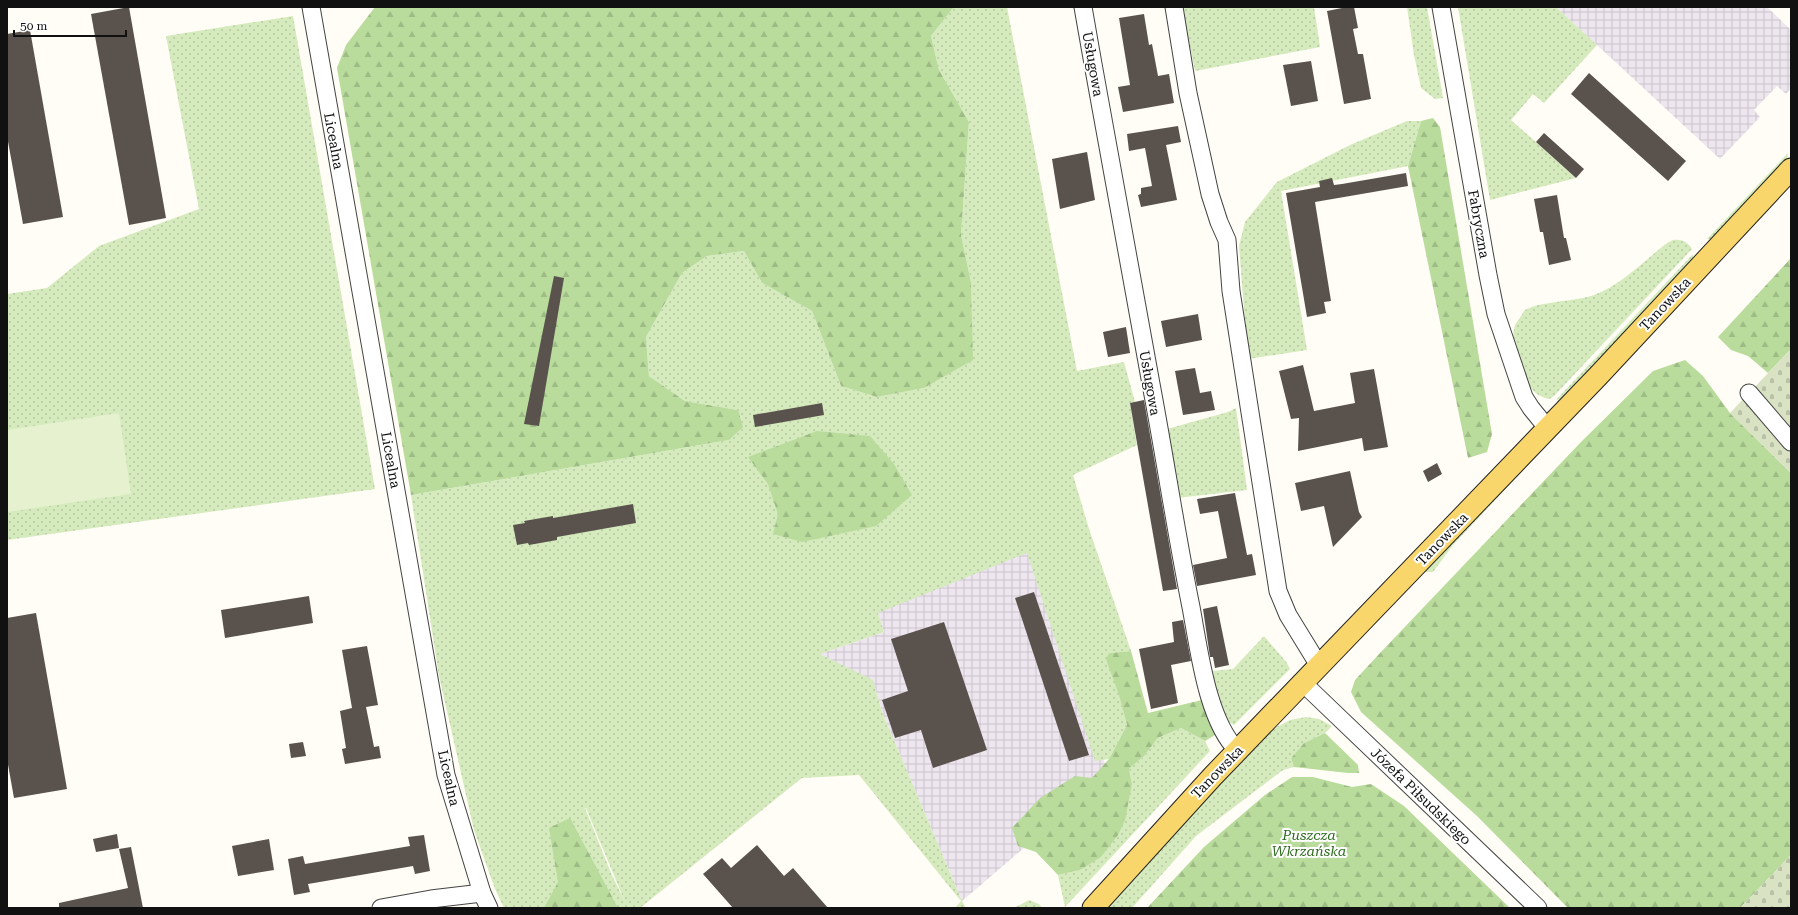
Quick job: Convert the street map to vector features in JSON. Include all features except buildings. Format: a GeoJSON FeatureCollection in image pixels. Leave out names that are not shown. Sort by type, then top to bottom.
{"type":"FeatureCollection","features":[{"type":"Feature","properties":{"kind":"main road","name":"Tanowska"},"geometry":{"type":"LineString","coordinates":[[1093,908],[1160,833],[1548,429],[1791,169]]}},
{"type":"Feature","properties":{"kind":"street","name":"Licealna"},"geometry":{"type":"LineString","coordinates":[[311,7],[446,776],[485,901]]}},
{"type":"Feature","properties":{"kind":"street","name":"Usługowa"},"geometry":{"type":"LineString","coordinates":[[1083,7],[1152,385],[1174,520],[1204,674],[1216,717],[1225,735],[1238,751]]}},
{"type":"Feature","properties":{"kind":"street"},"geometry":{"type":"LineString","coordinates":[[1174,7],[1188,94],[1210,194],[1218,222],[1227,240],[1231,291],[1278,591],[1288,615],[1315,659],[1321,664]]}},
{"type":"Feature","properties":{"kind":"street","name":"Fabryczna"},"geometry":{"type":"LineString","coordinates":[[1441,7],[1496,314],[1524,397],[1537,417],[1548,429]]}},
{"type":"Feature","properties":{"kind":"street"},"geometry":{"type":"LineString","coordinates":[[1749,393],[1791,442]]}},
{"type":"Feature","properties":{"kind":"street","name":"Józefa Piłsudskiego"},"geometry":{"type":"LineString","coordinates":[[1303,683],[1538,908]]}},
{"type":"Feature","properties":{"kind":"street"},"geometry":{"type":"LineString","coordinates":[[380,908],[431,899],[485,901]]}},
{"type":"Feature","properties":{"kind":"shaded area"},"geometry":{"type":"Polygon","coordinates":[[[1556,7],[1767,7],[1791,30],[1791,88],[1786,94],[1777,86],[1754,110],[1760,117],[1720,159],[1556,7]]]}},
{"type":"Feature","properties":{"kind":"shaded area"},"geometry":{"type":"Polygon","coordinates":[[[1027,552],[1109,775],[962,901],[882,712],[873,681],[820,654],[884,632],[877,610],[1027,552]]]}},
{"type":"Feature","properties":{"kind":"green space"},"geometry":{"type":"Polygon","coordinates":[[[375,7],[954,7],[931,36],[939,70],[969,122],[961,235],[971,282],[973,360],[924,388],[877,397],[841,386],[812,311],[762,283],[744,251],[707,256],[682,273],[646,337],[649,376],[685,401],[738,410],[743,427],[729,440],[411,495],[337,68],[346,45],[375,7]]]}},
{"type":"Feature","properties":{"kind":"green space"},"geometry":{"type":"Polygon","coordinates":[[[954,7],[1007,7],[1077,371],[1124,362],[1135,402],[1130,403],[1137,445],[1073,475],[1089,529],[1131,651],[1109,653],[1127,725],[1109,759],[1095,761],[1027,553],[878,613],[884,632],[820,654],[873,680],[882,712],[966,908],[955,908],[961,901],[859,775],[802,778],[640,908],[504,908],[495,889],[474,830],[439,676],[411,495],[729,440],[738,410],[685,401],[649,376],[646,337],[682,273],[707,256],[744,251],[762,283],[812,311],[841,386],[877,397],[924,388],[972,360],[971,282],[961,235],[969,122],[939,70],[931,36],[954,7]],[[586,808],[611,873],[625,902],[586,808]]]}},
{"type":"Feature","properties":{"kind":"green space"},"geometry":{"type":"Polygon","coordinates":[[[1182,7],[1314,7],[1320,47],[1195,71],[1182,7]]]}},
{"type":"Feature","properties":{"kind":"green space"},"geometry":{"type":"Polygon","coordinates":[[[1407,7],[1427,7],[1443,98],[1435,99],[1421,88],[1414,55],[1407,7]]]}},
{"type":"Feature","properties":{"kind":"green space"},"geometry":{"type":"Polygon","coordinates":[[[1458,7],[1556,7],[1597,45],[1544,103],[1533,94],[1511,120],[1576,178],[1490,200],[1458,7]]]}},
{"type":"Feature","properties":{"kind":"green space"},"geometry":{"type":"Polygon","coordinates":[[[293,16],[375,489],[7,540],[7,294],[47,288],[99,246],[199,209],[166,36],[293,16]]]}},
{"type":"Feature","properties":{"kind":"green space"},"geometry":{"type":"Polygon","coordinates":[[[1433,118],[1440,127],[1492,434],[1487,452],[1468,458],[1408,166],[1421,121],[1433,118]]]}},
{"type":"Feature","properties":{"kind":"green space"},"geometry":{"type":"Polygon","coordinates":[[[1407,121],[1421,121],[1408,166],[1281,191],[1307,350],[1248,359],[1239,246],[1245,222],[1277,182],[1350,145],[1407,121]]]}},
{"type":"Feature","properties":{"kind":"green space"},"geometry":{"type":"Polygon","coordinates":[[[1788,153],[1787,161],[1714,240],[1707,239],[1788,153]]]}},
{"type":"Feature","properties":{"kind":"green space"},"geometry":{"type":"Polygon","coordinates":[[[1673,240],[1684,242],[1692,249],[1554,396],[1549,399],[1540,396],[1535,392],[1528,384],[1513,335],[1515,325],[1525,310],[1540,305],[1586,297],[1604,291],[1623,279],[1667,243],[1673,240]]]}},
{"type":"Feature","properties":{"kind":"green space"},"geometry":{"type":"Polygon","coordinates":[[[1693,254],[1693,261],[1565,398],[1556,400],[1693,254]]]}},
{"type":"Feature","properties":{"kind":"green space"},"geometry":{"type":"Polygon","coordinates":[[[1791,258],[1791,349],[1768,373],[1748,356],[1731,350],[1718,337],[1791,258]]]}},
{"type":"Feature","properties":{"kind":"green space"},"geometry":{"type":"Polygon","coordinates":[[[1669,315],[1453,545],[1433,572],[1426,572],[1424,570],[1669,315]]]}},
{"type":"Feature","properties":{"kind":"green space"},"geometry":{"type":"Polygon","coordinates":[[[1791,349],[1791,473],[1730,413],[1791,349]]]}},
{"type":"Feature","properties":{"kind":"green space"},"geometry":{"type":"Polygon","coordinates":[[[1685,360],[1703,376],[1730,413],[1791,473],[1791,855],[1740,908],[1568,908],[1477,816],[1361,712],[1351,692],[1355,680],[1581,442],[1653,371],[1685,360]]]}},
{"type":"Feature","properties":{"kind":"green space"},"geometry":{"type":"Polygon","coordinates":[[[1236,408],[1247,490],[1177,498],[1167,429],[1228,412],[1236,408]]]}},
{"type":"Feature","properties":{"kind":"green space"},"geometry":{"type":"Polygon","coordinates":[[[119,413],[131,494],[7,512],[7,430],[119,413]]]}},
{"type":"Feature","properties":{"kind":"green space"},"geometry":{"type":"Polygon","coordinates":[[[817,431],[870,436],[894,464],[912,495],[876,526],[802,542],[773,534],[778,514],[768,484],[748,457],[817,431]]]}},
{"type":"Feature","properties":{"kind":"green space"},"geometry":{"type":"Polygon","coordinates":[[[1264,636],[1287,663],[1290,669],[1234,725],[1228,721],[1220,709],[1216,694],[1213,671],[1233,669],[1264,636]]]}},
{"type":"Feature","properties":{"kind":"green space"},"geometry":{"type":"Polygon","coordinates":[[[1131,651],[1148,713],[1206,699],[1215,735],[1205,741],[1181,728],[1158,738],[1144,756],[1129,769],[1132,784],[1125,820],[1118,835],[1101,857],[1080,870],[1058,875],[1036,852],[1018,846],[1012,828],[1040,798],[1075,776],[1092,778],[1109,759],[1127,725],[1119,695],[1106,659],[1109,653],[1131,651]]]}},
{"type":"Feature","properties":{"kind":"green space"},"geometry":{"type":"Polygon","coordinates":[[[1306,717],[1319,719],[1332,726],[1325,733],[1304,743],[1291,758],[1294,767],[1283,770],[1196,836],[1132,908],[1102,908],[1129,877],[1273,729],[1290,720],[1306,717]]]}},
{"type":"Feature","properties":{"kind":"green space"},"geometry":{"type":"Polygon","coordinates":[[[1181,728],[1205,741],[1210,751],[1065,907],[1058,875],[1080,870],[1132,784],[1129,769],[1144,756],[1158,738],[1181,728]]]}},
{"type":"Feature","properties":{"kind":"green space"},"geometry":{"type":"Polygon","coordinates":[[[1325,733],[1358,765],[1359,773],[1294,767],[1291,758],[1304,743],[1325,733]]]}},
{"type":"Feature","properties":{"kind":"green space","name":"Puszcza Wkrzańska"},"geometry":{"type":"Polygon","coordinates":[[[1292,777],[1313,777],[1352,787],[1371,784],[1404,806],[1510,908],[1147,908],[1204,847],[1265,795],[1292,777]]]}},
{"type":"Feature","properties":{"kind":"green space"},"geometry":{"type":"Polygon","coordinates":[[[570,818],[618,908],[544,908],[558,882],[549,828],[570,818]]]}},
{"type":"Feature","properties":{"kind":"green space"},"geometry":{"type":"Polygon","coordinates":[[[1791,855],[1791,908],[1740,908],[1791,855]]]}},
{"type":"Feature","properties":{"kind":"green space"},"geometry":{"type":"Polygon","coordinates":[[[1029,900],[1039,904],[1042,908],[1014,908],[1029,900]]]}}]}
